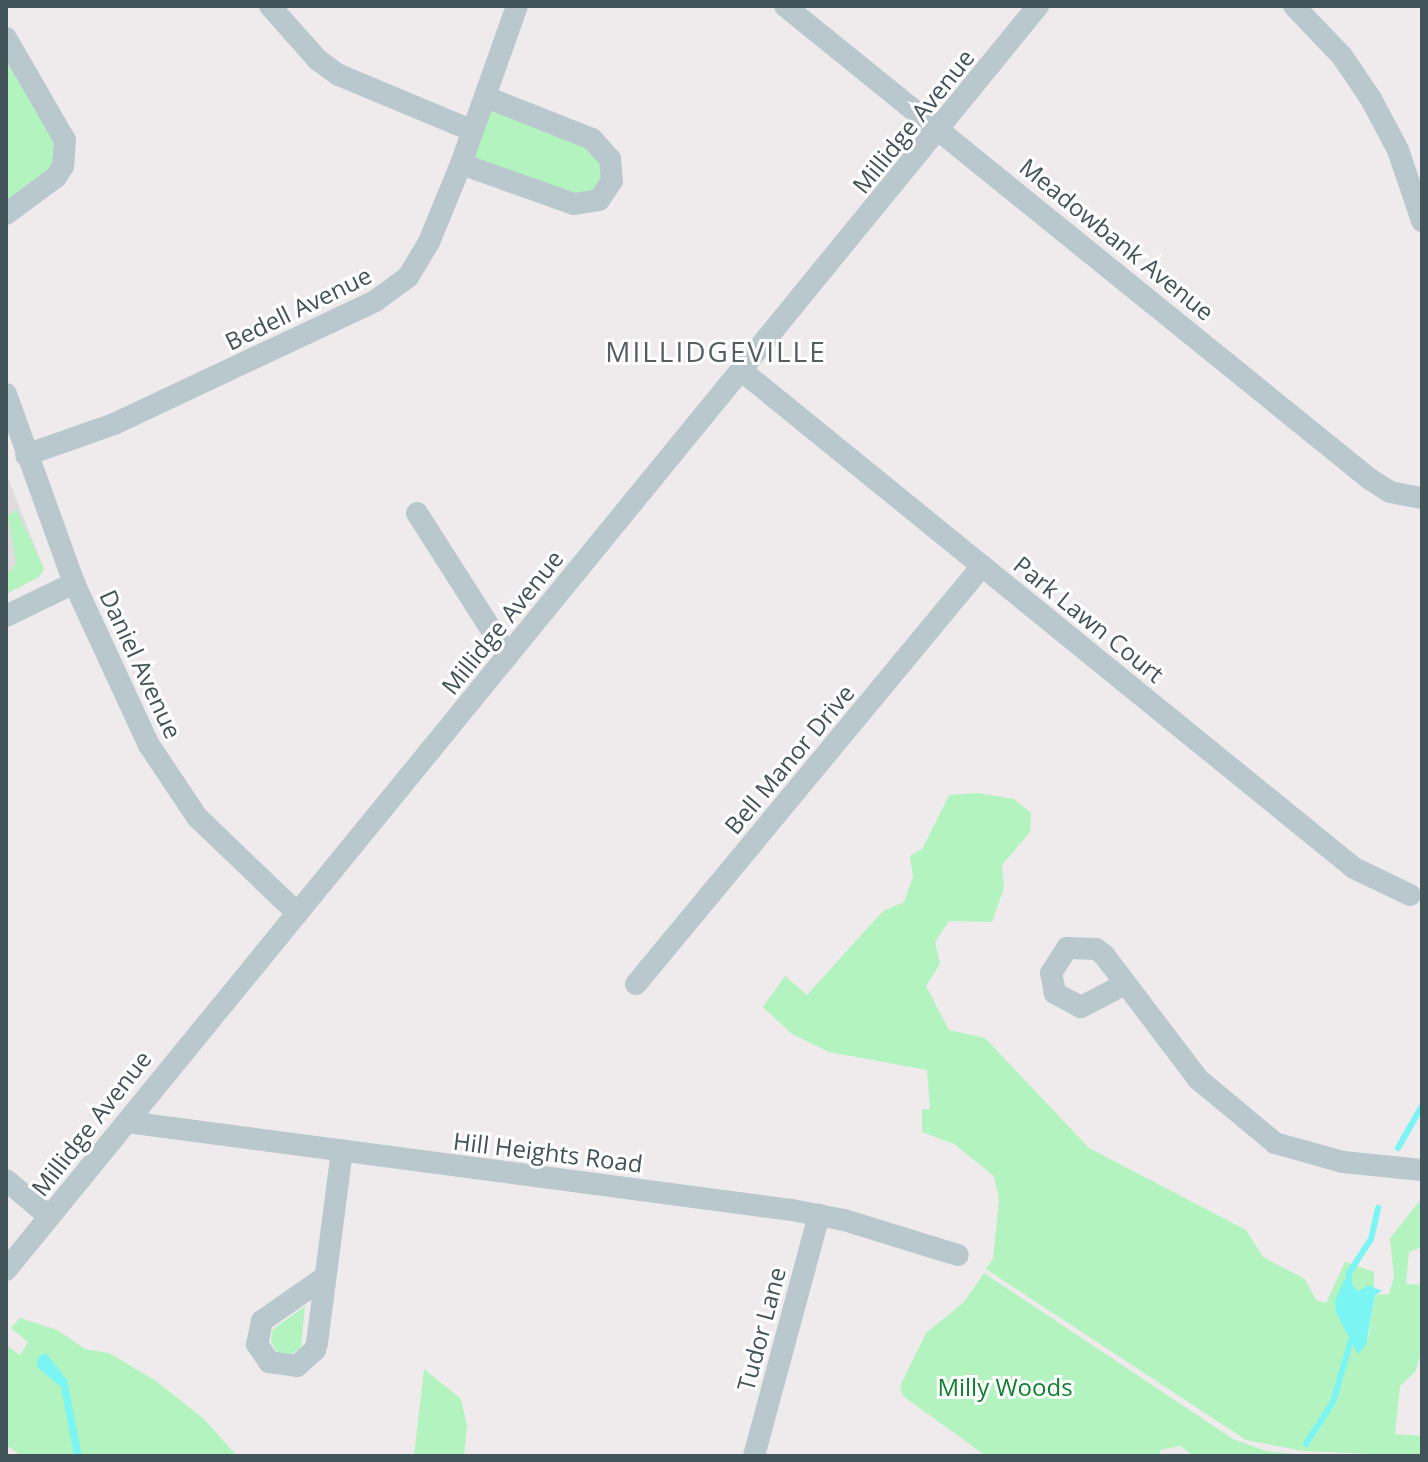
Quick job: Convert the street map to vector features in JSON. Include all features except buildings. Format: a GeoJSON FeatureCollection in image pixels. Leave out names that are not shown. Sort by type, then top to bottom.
{"type":"FeatureCollection","features":[{"type":"Feature","properties":{"kind":"street"},"geometry":{"type":"LineString","coordinates":[[270,6],[318,60],[339,75],[473,131]]}},
{"type":"Feature","properties":{"kind":"street","name":"Bedell Avenue"},"geometry":{"type":"LineString","coordinates":[[26,455],[114,424],[393,291],[418,263],[461,164],[517,6]]}},
{"type":"Feature","properties":{"kind":"street","name":"Meadowbank Avenue"},"geometry":{"type":"LineString","coordinates":[[785,6],[1371,480],[1390,492],[1422,498]]}},
{"type":"Feature","properties":{"kind":"street","name":"Millidge Avenue"},"geometry":{"type":"LineString","coordinates":[[6,1270],[940,130],[1038,6]]}},
{"type":"Feature","properties":{"kind":"street"},"geometry":{"type":"LineString","coordinates":[[1294,6],[1342,56],[1371,99],[1398,150],[1422,221]]}},
{"type":"Feature","properties":{"kind":"street"},"geometry":{"type":"LineString","coordinates":[[6,38],[65,140],[63,166],[56,177],[6,214]]}},
{"type":"Feature","properties":{"kind":"street"},"geometry":{"type":"LineString","coordinates":[[461,164],[574,204],[599,200],[612,181],[610,159],[592,139],[486,97]]}},
{"type":"Feature","properties":{"kind":"street","name":"Park Lawn Court"},"geometry":{"type":"LineString","coordinates":[[742,371],[1354,868],[1410,895]]}},
{"type":"Feature","properties":{"kind":"street","name":"Daniel Avenue"},"geometry":{"type":"LineString","coordinates":[[6,394],[74,583],[149,745],[179,796],[297,913]]}},
{"type":"Feature","properties":{"kind":"street"},"geometry":{"type":"LineString","coordinates":[[417,513],[508,656]]}},
{"type":"Feature","properties":{"kind":"street","name":"Bell Manor Drive"},"geometry":{"type":"LineString","coordinates":[[636,984],[982,566]]}},
{"type":"Feature","properties":{"kind":"street"},"geometry":{"type":"LineString","coordinates":[[6,616],[74,583]]}},
{"type":"Feature","properties":{"kind":"street"},"geometry":{"type":"LineString","coordinates":[[1125,984],[1204,1086],[1275,1143],[1343,1162],[1422,1170]]}},
{"type":"Feature","properties":{"kind":"street","name":"Hill Heights Road"},"geometry":{"type":"LineString","coordinates":[[127,1122],[819,1215],[958,1255]]}},
{"type":"Feature","properties":{"kind":"street"},"geometry":{"type":"LineString","coordinates":[[325,1277],[342,1151]]}},
{"type":"Feature","properties":{"kind":"street"},"geometry":{"type":"LineString","coordinates":[[6,1180],[50,1217]]}},
{"type":"Feature","properties":{"kind":"street","name":"Tudor Lane"},"geometry":{"type":"LineString","coordinates":[[754,1456],[819,1215]]}},
{"type":"Feature","properties":{"kind":"shaded area"},"geometry":{"type":"Polygon","coordinates":[[[6,473],[44,569],[39,577],[6,594],[6,473]]]}},
{"type":"Feature","properties":{"kind":"green space"},"geometry":{"type":"Polygon","coordinates":[[[6,38],[65,155],[6,214],[6,38]]]}},
{"type":"Feature","properties":{"kind":"green space"},"geometry":{"type":"Polygon","coordinates":[[[486,97],[603,149],[599,200],[461,164],[486,97]]]}},
{"type":"Feature","properties":{"kind":"green space"},"geometry":{"type":"Polygon","coordinates":[[[17,510],[44,569],[39,577],[6,594],[6,577],[16,563],[8,515],[17,510]]]}},
{"type":"Feature","properties":{"kind":"green space"},"geometry":{"type":"Polygon","coordinates":[[[978,793],[1014,799],[1031,813],[1030,832],[1002,865],[1004,888],[992,922],[949,921],[935,942],[940,964],[926,986],[949,1030],[985,1038],[1089,1148],[1246,1230],[1263,1257],[1305,1279],[1316,1300],[1326,1303],[1345,1262],[1374,1272],[1374,1287],[1358,1293],[1349,1279],[1336,1313],[1356,1350],[1368,1338],[1375,1295],[1389,1294],[1394,1277],[1390,1238],[1422,1198],[1422,1247],[1409,1252],[1406,1284],[1422,1285],[1422,1350],[1415,1372],[1400,1386],[1395,1434],[1422,1436],[1422,1456],[1303,1451],[1246,1440],[986,1269],[993,1259],[999,1200],[994,1176],[954,1144],[922,1132],[922,1109],[930,1109],[927,1070],[829,1052],[792,1034],[763,1007],[785,976],[807,995],[883,911],[904,902],[913,877],[910,856],[922,849],[949,795],[978,793]]]}},
{"type":"Feature","properties":{"kind":"green space","name":"Milly Woods"},"geometry":{"type":"Polygon","coordinates":[[[984,1273],[1233,1439],[1266,1451],[1311,1456],[1194,1456],[1180,1446],[1160,1450],[1160,1456],[986,1456],[903,1396],[900,1386],[926,1333],[964,1302],[984,1273]]]}},
{"type":"Feature","properties":{"kind":"green space"},"geometry":{"type":"Polygon","coordinates":[[[305,1306],[301,1348],[291,1354],[277,1352],[271,1342],[272,1330],[305,1306]]]}},
{"type":"Feature","properties":{"kind":"green space"},"geometry":{"type":"Polygon","coordinates":[[[20,1318],[57,1330],[85,1349],[109,1353],[156,1381],[205,1420],[237,1456],[22,1456],[6,1445],[6,1345],[20,1355],[28,1342],[11,1328],[20,1318]]]}},
{"type":"Feature","properties":{"kind":"green space"},"geometry":{"type":"Polygon","coordinates":[[[424,1369],[461,1399],[467,1425],[464,1456],[414,1456],[424,1369]]]}},
{"type":"Feature","properties":{"kind":"water"},"geometry":{"type":"Polygon","coordinates":[[[1349,1279],[1358,1292],[1368,1285],[1382,1291],[1375,1295],[1366,1345],[1358,1354],[1336,1313],[1335,1301],[1344,1280],[1349,1279]]]}},
{"type":"Feature","properties":{"kind":"water"},"geometry":{"type":"Polygon","coordinates":[[[46,1353],[67,1380],[82,1456],[74,1456],[61,1387],[37,1367],[38,1357],[46,1353]]]}},
{"type":"Feature","properties":{"kind":"waterway"},"geometry":{"type":"LineString","coordinates":[[1398,1148],[1422,1106]]}},
{"type":"Feature","properties":{"kind":"waterway"},"geometry":{"type":"LineString","coordinates":[[1349,1286],[1349,1273],[1371,1239],[1378,1208]]}},
{"type":"Feature","properties":{"kind":"waterway"},"geometry":{"type":"LineString","coordinates":[[1306,1444],[1333,1402],[1352,1337]]}},
{"type":"Feature","properties":{"kind":"district","name":"MILLIDGEVILLE"},"geometry":{"type":"Point","coordinates":[716,351]}}]}
